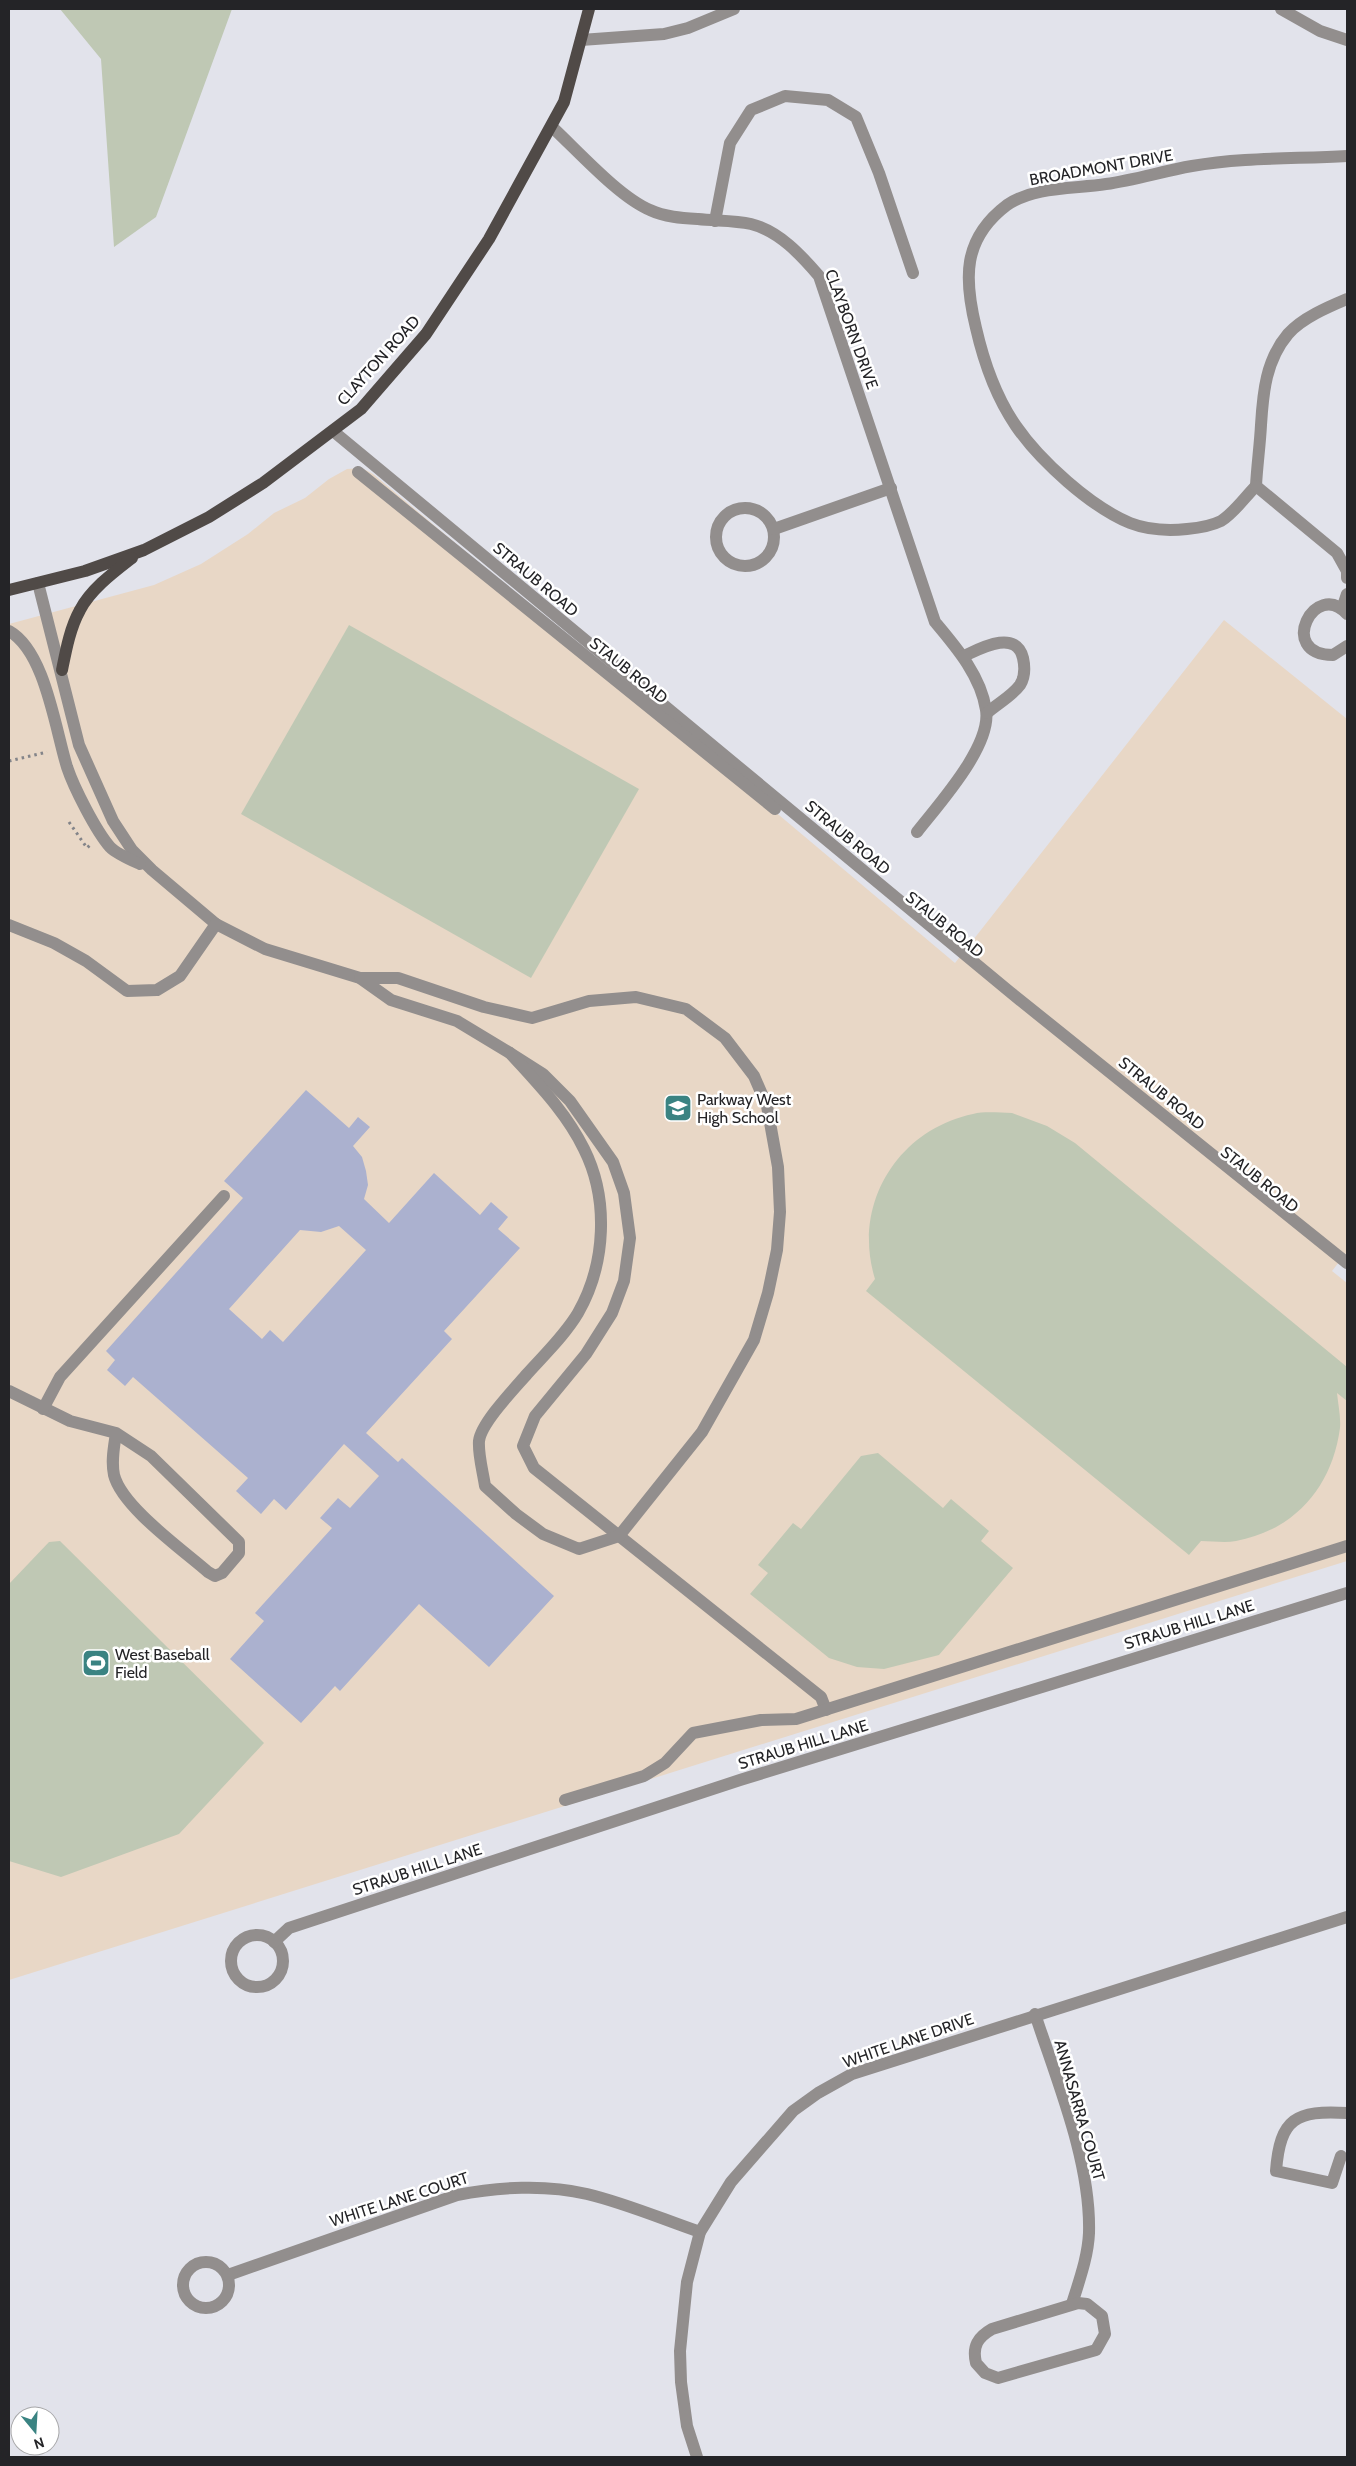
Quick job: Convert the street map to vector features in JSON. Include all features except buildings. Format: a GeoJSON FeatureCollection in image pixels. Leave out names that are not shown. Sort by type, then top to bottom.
{"type":"FeatureCollection","features":[{"type":"Feature","properties":{"kind":"main road","name":"CLAYTON ROAD"},"geometry":{"type":"LineString","coordinates":[[9,590],[85,571],[141,550],[224,507],[263,483],[361,409],[426,334],[485,247],[564,102],[589,9]]}},
{"type":"Feature","properties":{"kind":"main road"},"geometry":{"type":"LineString","coordinates":[[62,670],[71,632],[80,609],[107,578],[141,550]]}},
{"type":"Feature","properties":{"kind":"street"},"geometry":{"type":"LineString","coordinates":[[581,40],[664,34],[688,28],[734,9]]}},
{"type":"Feature","properties":{"kind":"street"},"geometry":{"type":"LineString","coordinates":[[1281,9],[1320,31],[1347,40]]}},
{"type":"Feature","properties":{"kind":"street"},"geometry":{"type":"LineString","coordinates":[[715,221],[730,143],[751,110],[785,96],[828,100],[856,117],[879,174],[913,273]]}},
{"type":"Feature","properties":{"kind":"street","name":"CLAYBORN DRIVE"},"geometry":{"type":"LineString","coordinates":[[552,127],[633,202],[651,211],[670,216],[751,224],[772,233],[804,257],[819,276],[935,622],[964,656],[978,683],[987,713],[982,736],[966,770],[917,832]]}},
{"type":"Feature","properties":{"kind":"street","name":"BROADMONT DRIVE"},"geometry":{"type":"LineString","coordinates":[[1256,486],[1221,520],[1202,527],[1181,530],[1151,529],[1131,523],[1110,512],[1079,490],[1039,454],[1016,426],[993,384],[981,350],[967,287],[969,264],[976,238],[991,220],[1008,205],[1031,194],[1114,183],[1192,166],[1242,160],[1347,156]]}},
{"type":"Feature","properties":{"kind":"street"},"geometry":{"type":"LineString","coordinates":[[1347,299],[1309,318],[1288,333],[1276,353],[1265,379],[1261,400],[1256,486],[1337,553],[1347,571],[1347,578]]}},
{"type":"Feature","properties":{"kind":"street","name":"STRAUB ROAD"},"geometry":{"type":"LineString","coordinates":[[333,431],[1010,992],[1347,1263]]}},
{"type":"Feature","properties":{"kind":"street","name":"STAUB ROAD"},"geometry":{"type":"LineString","coordinates":[[358,472],[1347,1270]]}},
{"type":"Feature","properties":{"kind":"street"},"geometry":{"type":"LineString","coordinates":[[774,529],[891,488]]}},
{"type":"Feature","properties":{"kind":"street"},"geometry":{"type":"LineString","coordinates":[[743,508],[753,509],[762,513],[774,529],[772,548],[767,557],[756,564],[746,566],[735,564],[722,554],[718,545],[717,531],[722,519],[730,512],[743,508]]}},
{"type":"Feature","properties":{"kind":"street"},"geometry":{"type":"LineString","coordinates":[[38,583],[62,670],[79,745],[113,821],[132,850],[152,870],[216,924],[265,948],[360,978],[398,978],[484,1007],[532,1018],[589,1001],[636,997],[686,1009],[725,1038],[754,1076],[766,1106],[778,1166],[780,1212],[777,1250],[768,1293],[754,1340],[702,1432],[619,1536],[579,1549],[543,1534],[516,1514],[485,1486],[479,1440],[495,1412],[578,1313],[592,1282],[601,1247],[601,1212],[595,1178],[585,1150],[559,1109],[510,1053]]}},
{"type":"Feature","properties":{"kind":"street"},"geometry":{"type":"LineString","coordinates":[[1347,594],[1345,612],[1326,605],[1310,612],[1305,619],[1304,636],[1308,644],[1316,652],[1324,655],[1333,654],[1347,646]]}},
{"type":"Feature","properties":{"kind":"street"},"geometry":{"type":"LineString","coordinates":[[9,631],[20,637],[36,659],[68,769],[92,819],[111,848],[152,870]]}},
{"type":"Feature","properties":{"kind":"street"},"geometry":{"type":"LineString","coordinates":[[964,656],[987,646],[1004,642],[1015,645],[1022,654],[1024,674],[1020,684],[987,713]]}},
{"type":"Feature","properties":{"kind":"street"},"geometry":{"type":"LineString","coordinates":[[9,925],[54,943],[86,961],[127,991],[157,990],[180,976],[216,924]]}},
{"type":"Feature","properties":{"kind":"street"},"geometry":{"type":"LineString","coordinates":[[360,978],[391,1000],[457,1021],[544,1074],[570,1101],[613,1162],[624,1193],[630,1238],[628,1265],[612,1313],[586,1354],[535,1416],[523,1446],[534,1468],[821,1697],[826,1710]]}},
{"type":"Feature","properties":{"kind":"street"},"geometry":{"type":"LineString","coordinates":[[43,1409],[60,1377],[224,1196]]}},
{"type":"Feature","properties":{"kind":"street"},"geometry":{"type":"LineString","coordinates":[[9,1391],[70,1422],[116,1433],[151,1456],[239,1542],[239,1553],[222,1573],[215,1576],[208,1572],[145,1518],[126,1497],[115,1476],[112,1456],[116,1433]]}},
{"type":"Feature","properties":{"kind":"street"},"geometry":{"type":"LineString","coordinates":[[565,1800],[644,1776],[665,1763],[693,1733],[761,1720],[796,1718],[826,1710],[1347,1546]]}},
{"type":"Feature","properties":{"kind":"street","name":"STRAUB HILL LANE"},"geometry":{"type":"LineString","coordinates":[[274,1942],[289,1928],[731,1783],[1347,1593]]}},
{"type":"Feature","properties":{"kind":"street","name":"WHITE LANE DRIVE"},"geometry":{"type":"LineString","coordinates":[[697,2457],[687,2426],[681,2382],[680,2352],[688,2282],[700,2232],[731,2182],[793,2111],[818,2093],[852,2074],[1035,2014],[1347,1917]]}},
{"type":"Feature","properties":{"kind":"street"},"geometry":{"type":"LineString","coordinates":[[259,1935],[274,1942],[282,1957],[280,1973],[274,1980],[258,1986],[242,1982],[232,1968],[233,1952],[237,1945],[251,1936],[259,1935]]}},
{"type":"Feature","properties":{"kind":"street","name":"ANNASARRA COURT"},"geometry":{"type":"LineString","coordinates":[[1035,2014],[1079,2153],[1089,2201],[1089,2235],[1072,2304]]}},
{"type":"Feature","properties":{"kind":"street"},"geometry":{"type":"LineString","coordinates":[[1340,2156],[1332,2183],[1276,2171],[1278,2147],[1286,2127],[1300,2116],[1329,2112],[1347,2113]]}},
{"type":"Feature","properties":{"kind":"street","name":"WHITE LANE COURT"},"geometry":{"type":"LineString","coordinates":[[228,2275],[457,2194],[489,2188],[519,2188],[586,2193],[700,2232]]}},
{"type":"Feature","properties":{"kind":"street"},"geometry":{"type":"LineString","coordinates":[[1072,2304],[1087,2304],[1102,2316],[1105,2334],[1096,2350],[998,2378],[986,2372],[976,2363],[975,2346],[982,2335],[992,2329],[1072,2304]]}},
{"type":"Feature","properties":{"kind":"path"},"geometry":{"type":"LineString","coordinates":[[9,761],[52,751]]}},
{"type":"Feature","properties":{"kind":"path"},"geometry":{"type":"LineString","coordinates":[[69,822],[87,848],[92,843]]}},
{"type":"Feature","properties":{"kind":"shaded area","name":"Parkway West High School"},"geometry":{"type":"Polygon","coordinates":[[[362,468],[373,474],[955,963],[1224,620],[1347,719],[1347,1252],[1332,1271],[1347,1283],[1347,1561],[9,1980],[9,624],[154,585],[201,564],[248,534],[274,513],[305,498],[329,479],[347,469],[362,468]]]}},
{"type":"Feature","properties":{"kind":"green space"},"geometry":{"type":"Polygon","coordinates":[[[60,9],[232,9],[156,217],[114,247],[101,59],[60,9]]]}},
{"type":"Feature","properties":{"kind":"green space"},"geometry":{"type":"Polygon","coordinates":[[[349,625],[639,789],[531,978],[241,814],[349,625]]]}},
{"type":"Feature","properties":{"kind":"green space"},"geometry":{"type":"Polygon","coordinates":[[[978,1113],[1012,1113],[1047,1126],[1075,1143],[1347,1367],[1347,1401],[1337,1393],[1340,1428],[1336,1449],[1329,1469],[1319,1487],[1293,1516],[1276,1527],[1236,1541],[1201,1541],[1189,1555],[866,1291],[875,1279],[869,1251],[870,1224],[876,1198],[887,1175],[903,1154],[922,1136],[946,1123],[978,1113]]]}},
{"type":"Feature","properties":{"kind":"green space"},"geometry":{"type":"Polygon","coordinates":[[[878,1453],[943,1508],[951,1499],[989,1531],[981,1541],[1013,1568],[939,1655],[884,1669],[857,1667],[829,1658],[750,1594],[768,1573],[758,1565],[793,1523],[801,1529],[861,1456],[878,1453]]]}},
{"type":"Feature","properties":{"kind":"green space","name":"West Baseball Field"},"geometry":{"type":"Polygon","coordinates":[[[60,1541],[264,1743],[179,1834],[61,1877],[9,1861],[9,1584],[49,1542],[60,1541]]]}},
{"type":"Feature","properties":{"kind":"place","name":"Parkway West High School"},"geometry":{"type":"Point","coordinates":[678,1108]}},
{"type":"Feature","properties":{"kind":"place","name":"West Baseball Field"},"geometry":{"type":"Point","coordinates":[96,1663]}}]}
